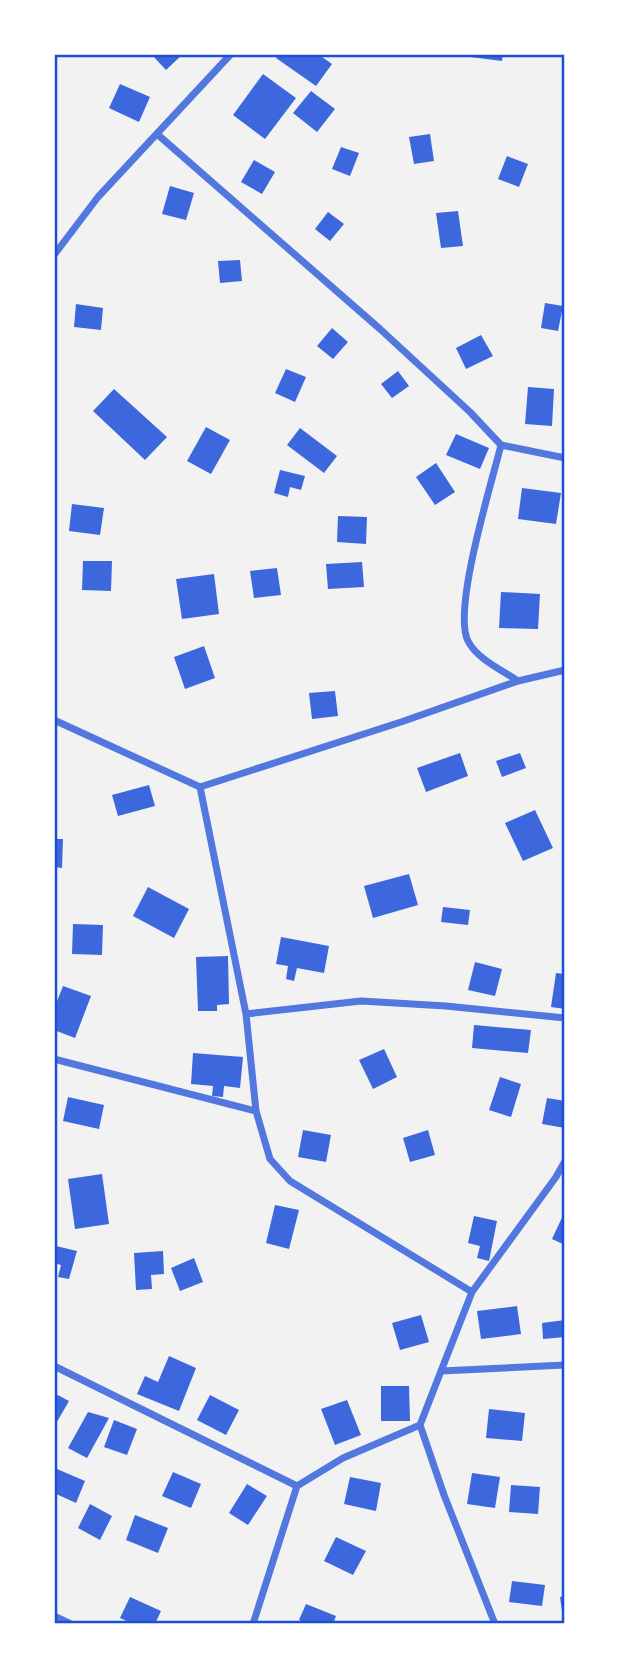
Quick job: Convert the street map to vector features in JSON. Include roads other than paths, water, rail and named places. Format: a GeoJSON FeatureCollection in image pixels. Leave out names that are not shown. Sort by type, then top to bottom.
{"type":"FeatureCollection","features":[{"type":"Feature","properties":{"kind":"street"},"geometry":{"type":"LineString","coordinates":[[54,255],[98,197],[231,54]]}},
{"type":"Feature","properties":{"kind":"street"},"geometry":{"type":"LineString","coordinates":[[157,134],[380,329],[470,412],[501,445],[565,458]]}},
{"type":"Feature","properties":{"kind":"street"},"geometry":{"type":"LineString","coordinates":[[501,445],[468,578],[464,619],[467,640],[482,657],[518,681]]}},
{"type":"Feature","properties":{"kind":"street"},"geometry":{"type":"LineString","coordinates":[[54,720],[200,787],[518,681],[565,670]]}},
{"type":"Feature","properties":{"kind":"street"},"geometry":{"type":"LineString","coordinates":[[200,787],[246,1014],[256,1111],[270,1159],[290,1181],[472,1292]]}},
{"type":"Feature","properties":{"kind":"street"},"geometry":{"type":"LineString","coordinates":[[246,1014],[361,1001],[565,1018]]}},
{"type":"Feature","properties":{"kind":"street"},"geometry":{"type":"LineString","coordinates":[[54,1059],[256,1111]]}},
{"type":"Feature","properties":{"kind":"street"},"geometry":{"type":"LineString","coordinates":[[495,1624],[444,1495],[420,1425],[472,1292],[565,1161]]}},
{"type":"Feature","properties":{"kind":"street"},"geometry":{"type":"LineString","coordinates":[[441,1371],[565,1365]]}},
{"type":"Feature","properties":{"kind":"street"},"geometry":{"type":"LineString","coordinates":[[54,1366],[297,1486]]}},
{"type":"Feature","properties":{"kind":"street"},"geometry":{"type":"LineString","coordinates":[[253,1624],[297,1486],[344,1458],[420,1425]]}},
{"type":"Feature","properties":{"kind":"street"},"geometry":{"type":"LineString","coordinates":[[54,1616],[71,1624]]}}]}
